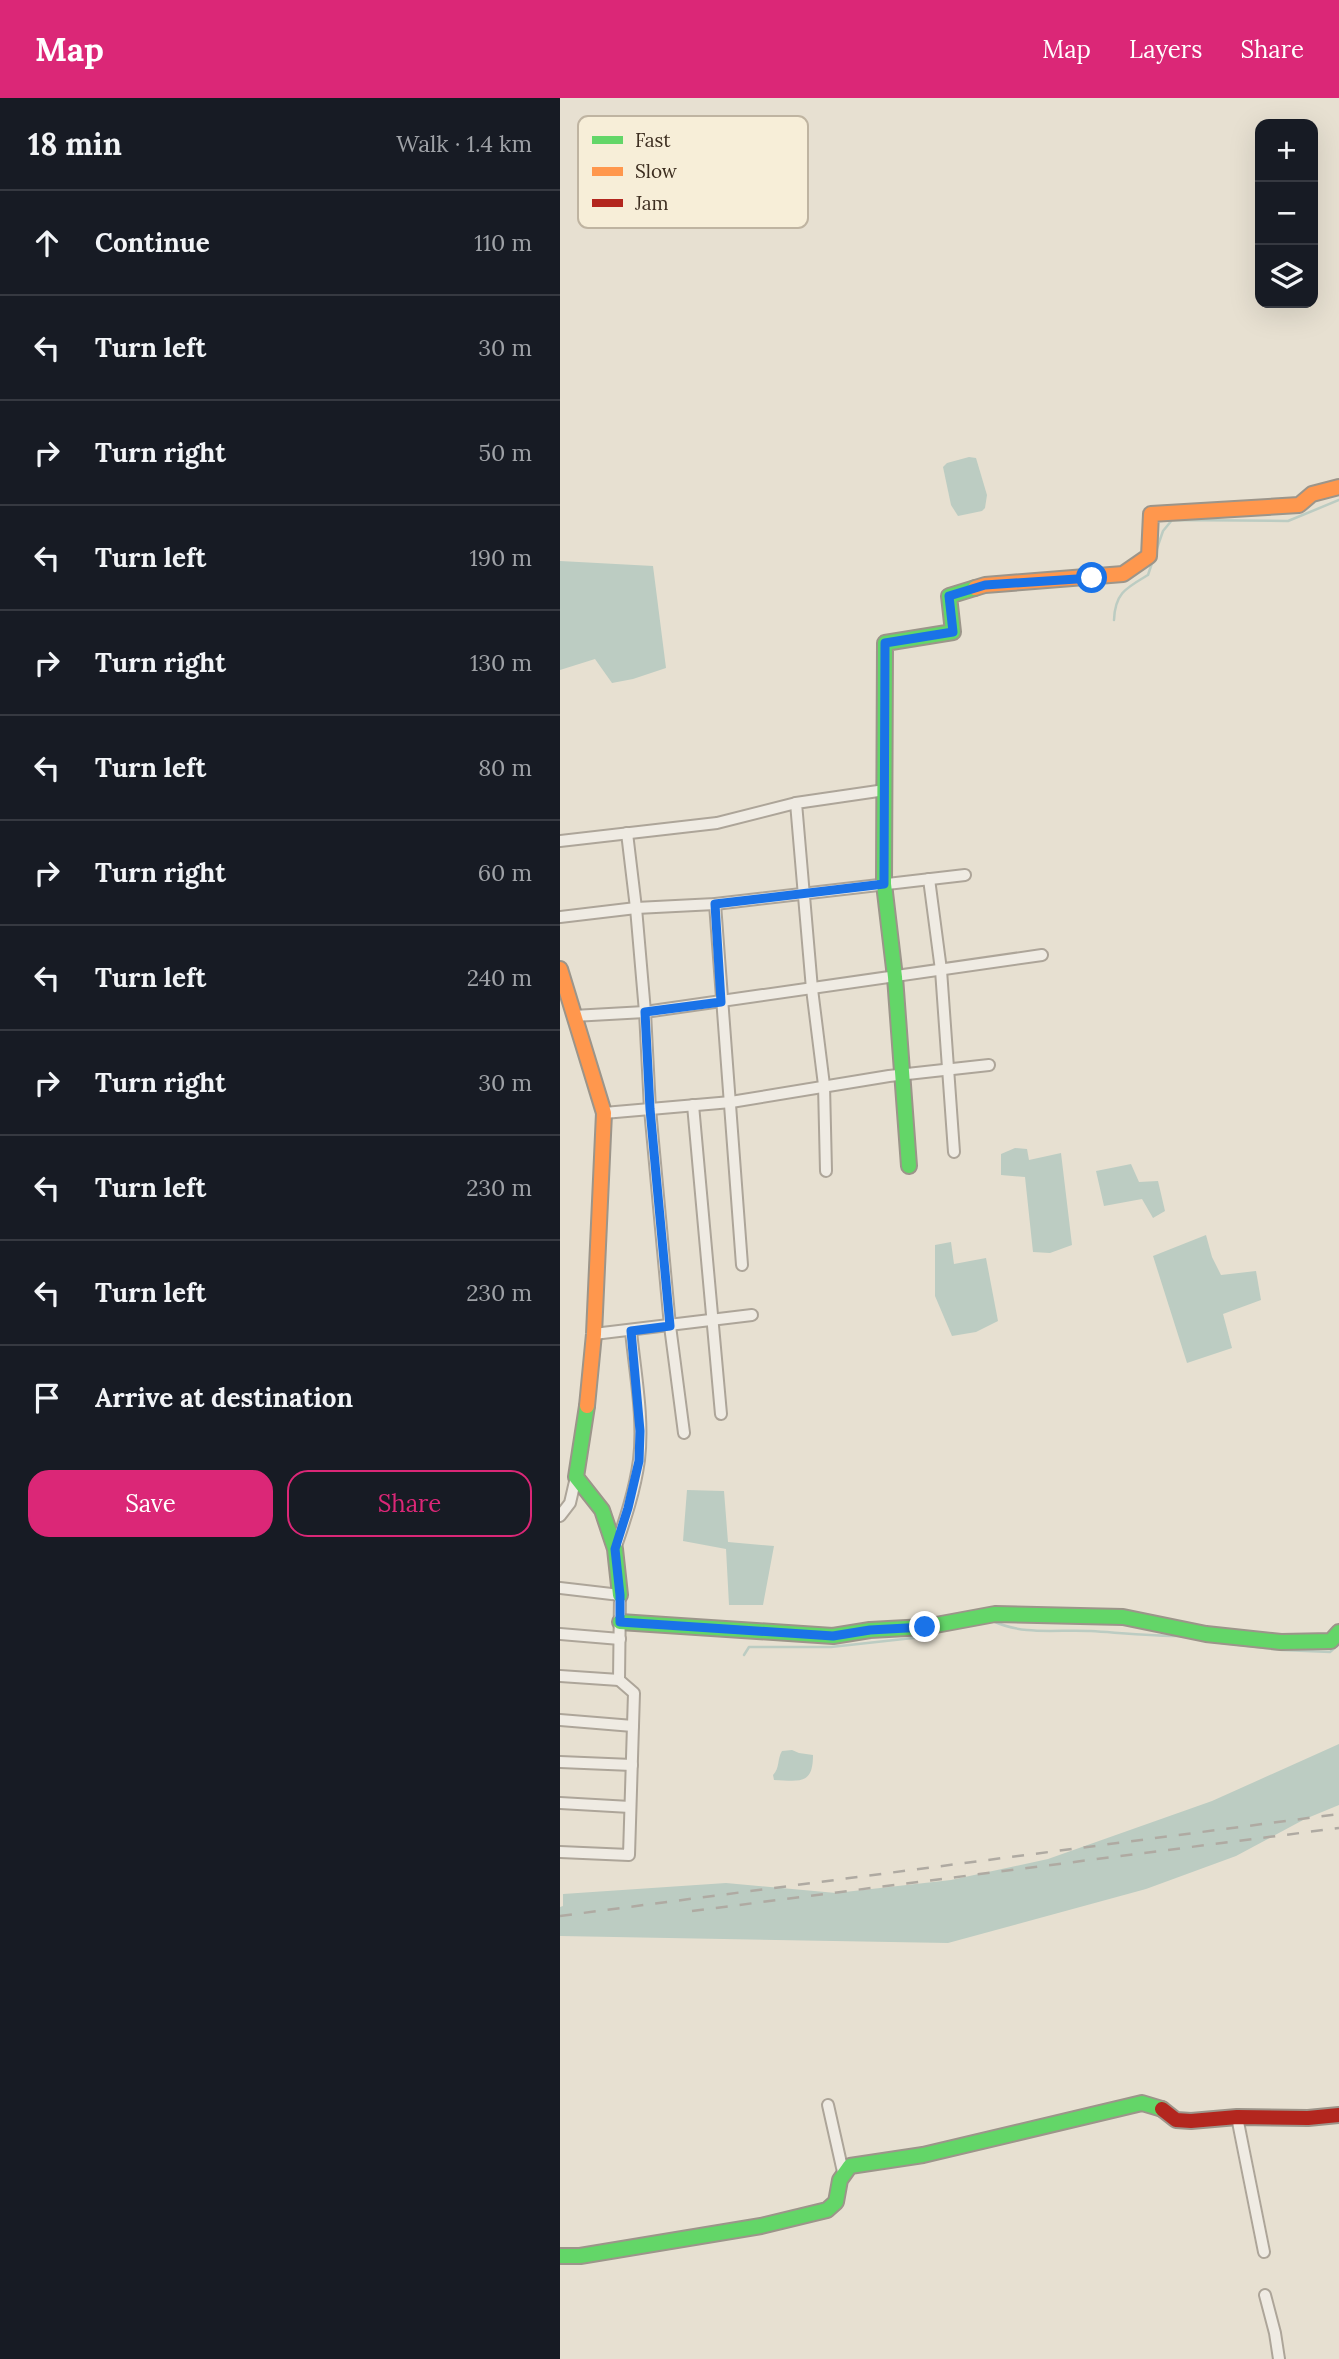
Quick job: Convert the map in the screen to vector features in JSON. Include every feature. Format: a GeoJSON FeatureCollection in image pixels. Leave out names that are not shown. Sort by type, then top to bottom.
{"type":"FeatureCollection","features":[{"type":"Feature","properties":{"kind":"street"},"geometry":{"type":"LineString","coordinates":[[909,1166],[895,977],[884,884],[885,643],[953,632],[949,596],[985,585],[1123,574],[1149,556],[1151,514],[1299,505],[1312,494],[1339,487]]}},
{"type":"Feature","properties":{"kind":"street"},"geometry":{"type":"LineString","coordinates":[[560,841],[717,823],[796,803],[886,790]]}},
{"type":"Feature","properties":{"kind":"street"},"geometry":{"type":"LineString","coordinates":[[796,803],[812,989],[824,1085],[826,1171]]}},
{"type":"Feature","properties":{"kind":"street"},"geometry":{"type":"LineString","coordinates":[[627,832],[636,908],[650,1109],[670,1326],[684,1433]]}},
{"type":"Feature","properties":{"kind":"street"},"geometry":{"type":"LineString","coordinates":[[560,916],[636,908],[715,904],[965,875]]}},
{"type":"Feature","properties":{"kind":"street"},"geometry":{"type":"LineString","coordinates":[[929,879],[941,970],[954,1152]]}},
{"type":"Feature","properties":{"kind":"street"},"geometry":{"type":"LineString","coordinates":[[715,904],[741,1265]]}},
{"type":"Feature","properties":{"kind":"street"},"geometry":{"type":"LineString","coordinates":[[573,1016],[645,1012],[1042,955]]}},
{"type":"Feature","properties":{"kind":"street"},"geometry":{"type":"LineString","coordinates":[[560,969],[604,1113],[589,1392],[570,1503],[560,1516]]}},
{"type":"Feature","properties":{"kind":"street"},"geometry":{"type":"LineString","coordinates":[[604,1113],[731,1102],[824,1085],[989,1065]]}},
{"type":"Feature","properties":{"kind":"street"},"geometry":{"type":"LineString","coordinates":[[693,1105],[721,1415]]}},
{"type":"Feature","properties":{"kind":"street"},"geometry":{"type":"LineString","coordinates":[[594,1334],[752,1315]]}},
{"type":"Feature","properties":{"kind":"street"},"geometry":{"type":"LineString","coordinates":[[615,1549],[639,1461],[640,1431],[631,1331]]}},
{"type":"Feature","properties":{"kind":"street"},"geometry":{"type":"LineString","coordinates":[[576,1477],[602,1510],[615,1549],[620,1595],[619,1680]]}},
{"type":"Feature","properties":{"kind":"street"},"geometry":{"type":"LineString","coordinates":[[560,1588],[620,1595]]}},
{"type":"Feature","properties":{"kind":"street"},"geometry":{"type":"LineString","coordinates":[[620,1622],[833,1636],[870,1630],[925,1627],[995,1615],[1059,1615],[1123,1616],[1206,1634],[1281,1642],[1331,1641],[1339,1632]]}},
{"type":"Feature","properties":{"kind":"street"},"geometry":{"type":"LineString","coordinates":[[560,1634],[620,1639]]}},
{"type":"Feature","properties":{"kind":"street"},"geometry":{"type":"LineString","coordinates":[[560,1676],[619,1680],[634,1693],[629,1856],[560,1852]]}},
{"type":"Feature","properties":{"kind":"street"},"geometry":{"type":"LineString","coordinates":[[560,1720],[633,1726]]}},
{"type":"Feature","properties":{"kind":"street"},"geometry":{"type":"LineString","coordinates":[[560,1762],[632,1765]]}},
{"type":"Feature","properties":{"kind":"street"},"geometry":{"type":"LineString","coordinates":[[560,1803],[630,1807]]}},
{"type":"Feature","properties":{"kind":"street"},"geometry":{"type":"LineString","coordinates":[[560,2256],[580,2256],[761,2226],[827,2210],[836,2202],[840,2179],[850,2166],[923,2155],[1142,2103],[1160,2108],[1176,2120],[1191,2121],[1237,2117],[1308,2118],[1339,2115]]}},
{"type":"Feature","properties":{"kind":"street"},"geometry":{"type":"LineString","coordinates":[[828,2105],[843,2172]]}},
{"type":"Feature","properties":{"kind":"street"},"geometry":{"type":"LineString","coordinates":[[1237,2117],[1264,2252]]}},
{"type":"Feature","properties":{"kind":"street"},"geometry":{"type":"LineString","coordinates":[[1265,2294],[1279,2359]]}},
{"type":"Feature","properties":{"kind":"shaded area"},"geometry":{"type":"Polygon","coordinates":[[[969,457],[976,458],[987,495],[985,508],[958,516],[951,505],[943,467],[947,463],[969,457]]]}},
{"type":"Feature","properties":{"kind":"shaded area"},"geometry":{"type":"Polygon","coordinates":[[[560,561],[653,566],[666,668],[612,683],[595,659],[560,670],[560,561]]]}},
{"type":"Feature","properties":{"kind":"shaded area"},"geometry":{"type":"Polygon","coordinates":[[[1015,1148],[1027,1149],[1029,1160],[1061,1153],[1072,1245],[1050,1253],[1033,1252],[1025,1177],[1001,1175],[1001,1154],[1015,1148]]]}},
{"type":"Feature","properties":{"kind":"shaded area"},"geometry":{"type":"Polygon","coordinates":[[[1131,1164],[1139,1182],[1158,1181],[1165,1211],[1153,1218],[1142,1199],[1104,1206],[1096,1171],[1131,1164]]]}},
{"type":"Feature","properties":{"kind":"shaded area"},"geometry":{"type":"Polygon","coordinates":[[[1206,1235],[1212,1257],[1221,1275],[1256,1271],[1261,1300],[1223,1314],[1232,1348],[1187,1363],[1153,1256],[1206,1235]]]}},
{"type":"Feature","properties":{"kind":"shaded area"},"geometry":{"type":"Polygon","coordinates":[[[951,1242],[954,1264],[986,1258],[998,1321],[976,1332],[952,1336],[935,1296],[935,1245],[951,1242]]]}},
{"type":"Feature","properties":{"kind":"shaded area"},"geometry":{"type":"Polygon","coordinates":[[[687,1490],[724,1491],[728,1542],[774,1546],[763,1605],[729,1605],[726,1549],[683,1541],[687,1490]]]}},
{"type":"Feature","properties":{"kind":"shaded area"},"geometry":{"type":"Polygon","coordinates":[[[1339,1744],[1339,1805],[1305,1819],[1236,1856],[1146,1889],[948,1943],[560,1936],[563,1894],[726,1883],[836,1893],[951,1880],[1048,1859],[1212,1801],[1339,1744]]]}},
{"type":"Feature","properties":{"kind":"shaded area"},"geometry":{"type":"Polygon","coordinates":[[[792,1750],[813,1755],[811,1772],[803,1779],[774,1780],[773,1775],[782,1751],[792,1750]]]}},
{"type":"Feature","properties":{"kind":"waterway"},"geometry":{"type":"LineString","coordinates":[[1155,554],[1163,531],[1172,520],[1288,521],[1339,500]]}},
{"type":"Feature","properties":{"kind":"waterway"},"geometry":{"type":"LineString","coordinates":[[1114,620],[1119,597],[1148,575],[1153,560]]}},
{"type":"Feature","properties":{"kind":"waterway"},"geometry":{"type":"LineString","coordinates":[[993,1621],[1029,1630],[1184,1636]]}},
{"type":"Feature","properties":{"kind":"waterway"},"geometry":{"type":"LineString","coordinates":[[744,1655],[749,1647],[831,1647],[931,1636],[939,1631]]}},
{"type":"Feature","properties":{"kind":"waterway"},"geometry":{"type":"LineString","coordinates":[[1213,1642],[1330,1652],[1339,1644]]}},
{"type":"Feature","properties":{"kind":"railway"},"geometry":{"type":"LineString","coordinates":[[560,1916],[1339,1814]]}},
{"type":"Feature","properties":{"kind":"railway"},"geometry":{"type":"LineString","coordinates":[[692,1911],[1339,1828]]}},
{"type":"Feature","properties":{"kind":"traffic: fast"},"geometry":{"type":"LineString","coordinates":[[909,1166],[895,977],[884,884],[885,643],[953,632],[949,596],[975,588]]}},
{"type":"Feature","properties":{"kind":"traffic: fast"},"geometry":{"type":"LineString","coordinates":[[587,1406],[576,1477],[602,1510],[615,1549],[620,1595]]}},
{"type":"Feature","properties":{"kind":"traffic: fast"},"geometry":{"type":"LineString","coordinates":[[620,1622],[833,1636],[870,1630],[925,1627],[995,1614],[1123,1617],[1206,1634],[1281,1642],[1331,1641],[1339,1632]]}},
{"type":"Feature","properties":{"kind":"traffic: fast"},"geometry":{"type":"LineString","coordinates":[[560,2256],[580,2256],[761,2226],[827,2210],[836,2202],[840,2180],[850,2166],[923,2155],[1142,2103],[1162,2109]]}},
{"type":"Feature","properties":{"kind":"traffic: slow"},"geometry":{"type":"LineString","coordinates":[[975,588],[1123,574],[1149,556],[1151,514],[1299,505],[1312,494],[1339,487]]}},
{"type":"Feature","properties":{"kind":"traffic: slow"},"geometry":{"type":"LineString","coordinates":[[560,969],[604,1113],[594,1334],[587,1406]]}},
{"type":"Feature","properties":{"kind":"traffic: jam"},"geometry":{"type":"LineString","coordinates":[[1162,2109],[1176,2120],[1191,2121],[1237,2117],[1308,2118],[1339,2115]]}},
{"type":"Feature","properties":{"kind":"route"},"geometry":{"type":"LineString","coordinates":[[925,1627],[870,1630],[833,1636],[620,1622],[615,1549],[639,1461],[640,1431],[631,1331],[670,1326],[650,1109],[645,1012],[721,1002],[715,904],[884,884],[885,643],[953,632],[949,596],[985,585],[1092,578]]}}]}
